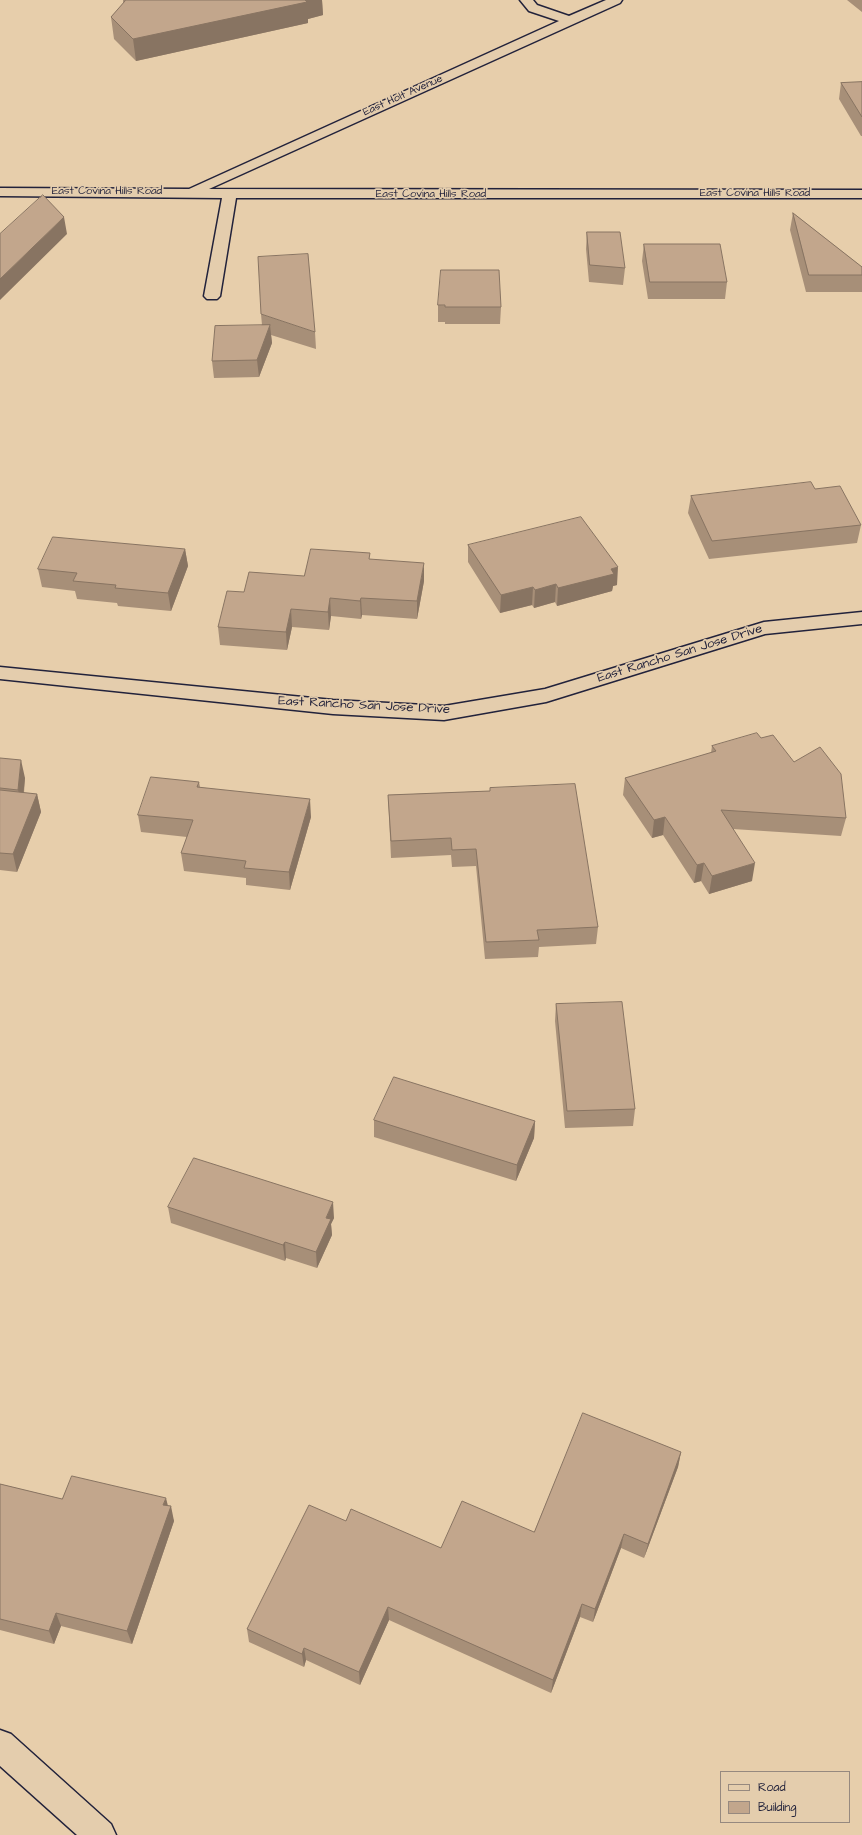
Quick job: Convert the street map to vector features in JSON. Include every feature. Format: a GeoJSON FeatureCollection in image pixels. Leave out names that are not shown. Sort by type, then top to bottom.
{"type":"FeatureCollection","features":[{"type":"Feature","properties":{"kind":"street"},"geometry":{"type":"LineString","coordinates":[[526,0],[533,8],[570,21]]}},
{"type":"Feature","properties":{"kind":"street","name":"East Holt Avenue"},"geometry":{"type":"LineString","coordinates":[[191,192],[616,0]]}},
{"type":"Feature","properties":{"kind":"street","name":"East Covina Hills Road"},"geometry":{"type":"LineString","coordinates":[[0,192],[191,192],[396,195],[860,191]]}},
{"type":"Feature","properties":{"kind":"street"},"geometry":{"type":"LineString","coordinates":[[212,296],[230,193]]}},
{"type":"Feature","properties":{"kind":"street","name":"East Rancho San Jose Drive"},"geometry":{"type":"LineString","coordinates":[[0,673],[333,707],[444,713],[546,695],[764,628],[862,618]]}},
{"type":"Feature","properties":{"kind":"street"},"geometry":{"type":"LineString","coordinates":[[0,1745],[100,1835]]}},
{"type":"Feature","properties":{"kind":"building"},"geometry":{"type":"Polygon","coordinates":[[[125,0],[305,0],[307,2],[133,39],[111,17],[125,0]]]}},
{"type":"Feature","properties":{"kind":"building"},"geometry":{"type":"Polygon","coordinates":[[[862,82],[862,117],[841,83],[862,82]]]}},
{"type":"Feature","properties":{"kind":"building"},"geometry":{"type":"Polygon","coordinates":[[[43,195],[64,217],[0,279],[0,234],[43,195]]]}},
{"type":"Feature","properties":{"kind":"building"},"geometry":{"type":"Polygon","coordinates":[[[793,213],[862,267],[862,275],[809,275],[793,213]]]}},
{"type":"Feature","properties":{"kind":"building"},"geometry":{"type":"Polygon","coordinates":[[[587,232],[620,232],[625,268],[590,265],[587,232]]]}},
{"type":"Feature","properties":{"kind":"building"},"geometry":{"type":"Polygon","coordinates":[[[644,244],[720,244],[727,282],[650,282],[644,244]]]}},
{"type":"Feature","properties":{"kind":"building"},"geometry":{"type":"Polygon","coordinates":[[[308,254],[315,332],[261,314],[258,257],[308,254]]]}},
{"type":"Feature","properties":{"kind":"building"},"geometry":{"type":"Polygon","coordinates":[[[441,270],[499,270],[501,307],[445,307],[445,305],[438,305],[441,270]]]}},
{"type":"Feature","properties":{"kind":"building"},"geometry":{"type":"Polygon","coordinates":[[[270,325],[257,360],[212,361],[215,326],[270,325]]]}},
{"type":"Feature","properties":{"kind":"building"},"geometry":{"type":"Polygon","coordinates":[[[811,482],[815,489],[840,486],[861,525],[712,541],[691,496],[811,482]]]}},
{"type":"Feature","properties":{"kind":"building"},"geometry":{"type":"Polygon","coordinates":[[[581,517],[618,567],[611,569],[614,574],[558,588],[556,584],[535,590],[533,587],[501,595],[468,545],[581,517]]]}},
{"type":"Feature","properties":{"kind":"building"},"geometry":{"type":"Polygon","coordinates":[[[53,537],[185,549],[168,593],[115,588],[116,585],[73,581],[77,573],[38,569],[53,537]]]}},
{"type":"Feature","properties":{"kind":"building"},"geometry":{"type":"Polygon","coordinates":[[[311,549],[370,553],[369,559],[424,563],[417,601],[361,598],[360,601],[330,598],[328,612],[291,609],[286,632],[218,627],[227,591],[244,592],[249,572],[304,576],[311,549]]]}},
{"type":"Feature","properties":{"kind":"building"},"geometry":{"type":"Polygon","coordinates":[[[757,733],[761,738],[773,735],[794,762],[820,747],[841,774],[846,818],[721,810],[755,863],[712,876],[704,863],[697,865],[665,817],[654,820],[625,778],[716,751],[712,746],[757,733]]]}},
{"type":"Feature","properties":{"kind":"building"},"geometry":{"type":"Polygon","coordinates":[[[0,758],[21,760],[18,790],[0,788],[0,758]]]}},
{"type":"Feature","properties":{"kind":"building"},"geometry":{"type":"Polygon","coordinates":[[[151,777],[199,782],[197,787],[310,799],[289,872],[244,868],[246,861],[181,853],[193,820],[138,815],[151,777]]]}},
{"type":"Feature","properties":{"kind":"building"},"geometry":{"type":"Polygon","coordinates":[[[575,784],[598,927],[537,930],[539,940],[486,942],[476,849],[452,850],[451,838],[391,841],[388,795],[490,791],[490,788],[575,784]]]}},
{"type":"Feature","properties":{"kind":"building"},"geometry":{"type":"Polygon","coordinates":[[[0,790],[37,794],[13,854],[0,853],[0,790]]]}},
{"type":"Feature","properties":{"kind":"building"},"geometry":{"type":"Polygon","coordinates":[[[622,1002],[635,1109],[567,1111],[556,1004],[622,1002]]]}},
{"type":"Feature","properties":{"kind":"building"},"geometry":{"type":"Polygon","coordinates":[[[394,1077],[535,1121],[517,1165],[374,1120],[394,1077]]]}},
{"type":"Feature","properties":{"kind":"building"},"geometry":{"type":"Polygon","coordinates":[[[194,1158],[333,1202],[326,1218],[331,1219],[316,1252],[285,1242],[283,1245],[168,1207],[194,1158]]]}},
{"type":"Feature","properties":{"kind":"building"},"geometry":{"type":"Polygon","coordinates":[[[583,1413],[681,1452],[648,1544],[624,1534],[595,1609],[582,1604],[553,1680],[388,1607],[359,1672],[304,1648],[302,1654],[247,1629],[309,1505],[346,1521],[351,1509],[441,1548],[462,1501],[534,1532],[583,1413]]]}},
{"type":"Feature","properties":{"kind":"building"},"geometry":{"type":"Polygon","coordinates":[[[72,1476],[166,1498],[163,1505],[171,1506],[127,1631],[56,1613],[49,1631],[0,1619],[0,1484],[62,1499],[72,1476]]]}}]}
